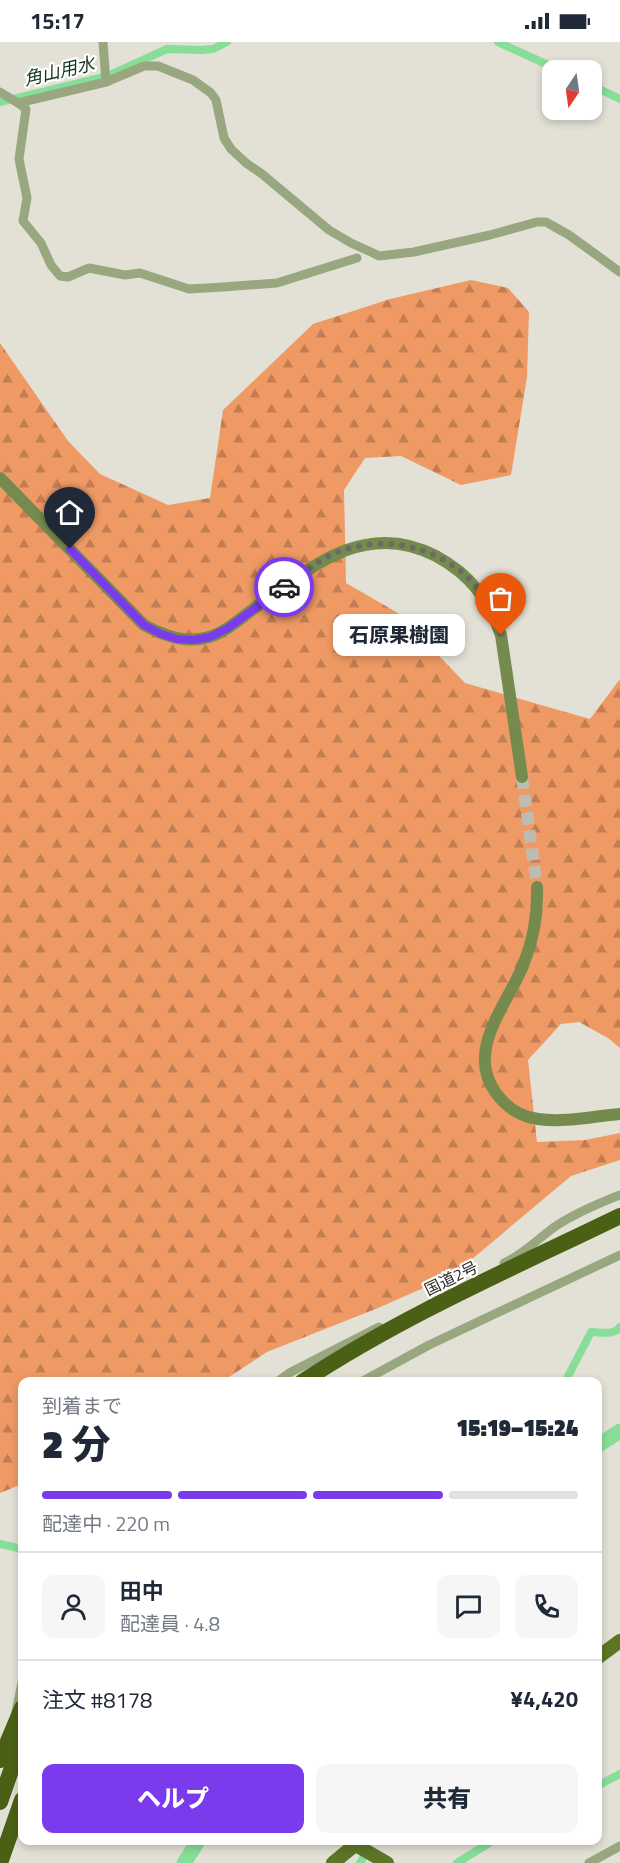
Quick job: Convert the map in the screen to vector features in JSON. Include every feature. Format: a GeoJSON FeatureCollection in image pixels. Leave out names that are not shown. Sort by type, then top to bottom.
{"type":"FeatureCollection","features":[{"type":"Feature","properties":{"kind":"highway","name":"国道2号"},"geometry":{"type":"LineString","coordinates":[[309,1377],[328,1364],[443,1301],[616,1214]]}},
{"type":"Feature","properties":{"kind":"highway"},"geometry":{"type":"LineString","coordinates":[[315,1377],[328,1364]]}},
{"type":"Feature","properties":{"kind":"highway"},"geometry":{"type":"LineString","coordinates":[[0,1802],[18,1722]]}},
{"type":"Feature","properties":{"kind":"highway"},"geometry":{"type":"LineString","coordinates":[[1,1860],[18,1811]]}},
{"type":"Feature","properties":{"kind":"main road"},"geometry":{"type":"LineString","coordinates":[[602,1654],[620,1641]]}},
{"type":"Feature","properties":{"kind":"main road"},"geometry":{"type":"LineString","coordinates":[[333,1863],[351,1845]]}},
{"type":"Feature","properties":{"kind":"main road"},"geometry":{"type":"LineString","coordinates":[[359,1845],[387,1863]]}},
{"type":"Feature","properties":{"kind":"street"},"geometry":{"type":"LineString","coordinates":[[103,42],[106,82]]}},
{"type":"Feature","properties":{"kind":"street"},"geometry":{"type":"LineString","coordinates":[[18,103],[106,82],[144,66],[158,66],[193,80],[211,93],[216,100],[224,138],[231,149],[246,163],[329,230],[380,256],[414,252],[537,222],[546,222],[620,272]]}},
{"type":"Feature","properties":{"kind":"street"},"geometry":{"type":"LineString","coordinates":[[0,92],[26,109],[19,159],[27,198],[23,221],[41,243],[51,265],[60,276],[68,277],[89,268],[125,275],[140,273],[189,289],[223,287],[277,283],[357,258]]}},
{"type":"Feature","properties":{"kind":"street"},"geometry":{"type":"LineString","coordinates":[[0,478],[144,625],[177,639],[194,640],[210,637],[228,628],[316,564],[334,554],[352,548],[394,543],[430,553],[446,561],[470,580],[481,593],[501,635],[522,777]]}},
{"type":"Feature","properties":{"kind":"street"},"geometry":{"type":"LineString","coordinates":[[537,887],[538,908],[530,945],[513,988],[487,1040],[485,1067],[488,1078],[506,1105],[523,1115],[536,1119],[550,1120],[620,1114]]}},
{"type":"Feature","properties":{"kind":"street"},"geometry":{"type":"LineString","coordinates":[[284,1377],[509,1261],[555,1227],[620,1195]]}},
{"type":"Feature","properties":{"kind":"street"},"geometry":{"type":"LineString","coordinates":[[606,1200],[616,1214]]}},
{"type":"Feature","properties":{"kind":"street"},"geometry":{"type":"LineString","coordinates":[[370,1377],[429,1345],[620,1255]]}},
{"type":"Feature","properties":{"kind":"street"},"geometry":{"type":"LineString","coordinates":[[11,1746],[18,1706]]}},
{"type":"Feature","properties":{"kind":"street"},"geometry":{"type":"LineString","coordinates":[[589,1863],[620,1846]]}},
{"type":"Feature","properties":{"kind":"green space"},"geometry":{"type":"Polygon","coordinates":[[[471,280],[508,288],[529,312],[527,377],[511,475],[461,485],[401,456],[365,458],[344,490],[346,583],[398,613],[465,683],[590,719],[620,679],[620,1048],[608,1038],[579,1022],[561,1024],[528,1060],[537,1142],[585,1140],[620,1133],[620,1160],[571,1176],[453,1275],[378,1308],[267,1352],[229,1377],[18,1377],[18,1486],[0,1493],[0,343],[68,441],[100,474],[168,505],[210,498],[223,410],[313,324],[390,299],[471,280]]]}},
{"type":"Feature","properties":{"kind":"waterway","name":"角山用水"},"geometry":{"type":"LineString","coordinates":[[0,102],[108,76],[167,49],[213,49],[227,42]]}},
{"type":"Feature","properties":{"kind":"waterway","name":"角山用水"},"geometry":{"type":"LineString","coordinates":[[498,42],[542,62]]}},
{"type":"Feature","properties":{"kind":"waterway","name":"角山用水"},"geometry":{"type":"LineString","coordinates":[[602,90],[620,99]]}},
{"type":"Feature","properties":{"kind":"waterway"},"geometry":{"type":"LineString","coordinates":[[568,1377],[591,1332],[611,1333],[620,1327]]}},
{"type":"Feature","properties":{"kind":"waterway"},"geometry":{"type":"LineString","coordinates":[[602,1443],[620,1431]]}},
{"type":"Feature","properties":{"kind":"waterway"},"geometry":{"type":"LineString","coordinates":[[0,1544],[18,1548]]}},
{"type":"Feature","properties":{"kind":"waterway"},"geometry":{"type":"LineString","coordinates":[[602,1783],[620,1774]]}},
{"type":"Feature","properties":{"kind":"waterway"},"geometry":{"type":"LineString","coordinates":[[184,1863],[196,1845]]}},
{"type":"Feature","properties":{"kind":"waterway"},"geometry":{"type":"LineString","coordinates":[[457,1863],[486,1845]]}},
{"type":"Feature","properties":{"kind":"waterway"},"geometry":{"type":"LineString","coordinates":[[360,1863],[363,1858]]}},
{"type":"Feature","properties":{"kind":"tunnel"},"geometry":{"type":"LineString","coordinates":[[522,777],[537,887]]}},
{"type":"Feature","properties":{"kind":"way so far"},"geometry":{"type":"LineString","coordinates":[[284,587],[334,554],[379,543],[394,543],[430,553],[446,561],[470,580],[481,593],[501,635]]}},
{"type":"Feature","properties":{"kind":"place","name":"石原果樹園"},"geometry":{"type":"Point","coordinates":[501,635]}},
{"type":"Feature","properties":{"kind":"route"},"geometry":{"type":"LineString","coordinates":[[70,549],[144,625],[177,639],[194,640],[210,637],[228,628],[284,587]]}}]}
